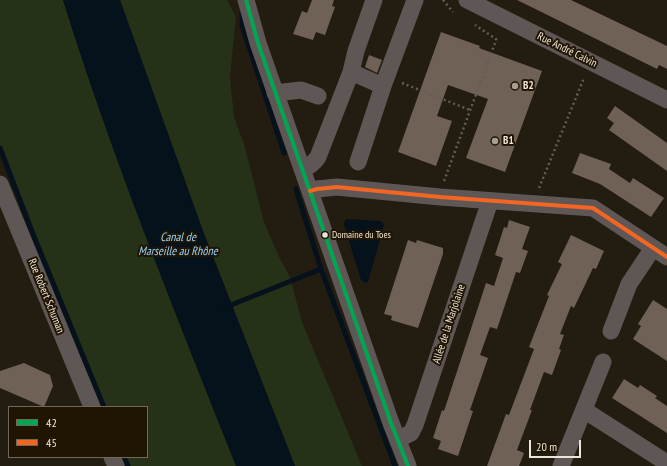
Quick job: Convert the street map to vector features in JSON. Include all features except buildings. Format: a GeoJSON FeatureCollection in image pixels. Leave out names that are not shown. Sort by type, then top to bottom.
{"type":"FeatureCollection","features":[{"type":"Feature","properties":{"kind":"street"},"geometry":{"type":"LineString","coordinates":[[246,0],[258,43],[275,93],[408,466]]}},
{"type":"Feature","properties":{"kind":"street"},"geometry":{"type":"LineString","coordinates":[[302,169],[308,167],[315,161],[351,72],[356,51],[374,0]]}},
{"type":"Feature","properties":{"kind":"street"},"geometry":{"type":"LineString","coordinates":[[358,162],[415,0]]}},
{"type":"Feature","properties":{"kind":"street","name":"Rue André Calvin"},"geometry":{"type":"LineString","coordinates":[[467,0],[667,100]]}},
{"type":"Feature","properties":{"kind":"street"},"geometry":{"type":"LineString","coordinates":[[351,72],[385,82]]}},
{"type":"Feature","properties":{"kind":"street"},"geometry":{"type":"LineString","coordinates":[[275,93],[301,90],[318,96]]}},
{"type":"Feature","properties":{"kind":"street","name":"Rue Robert Schuman"},"geometry":{"type":"LineString","coordinates":[[0,184],[92,406]]}},
{"type":"Feature","properties":{"kind":"street"},"geometry":{"type":"LineString","coordinates":[[310,191],[337,187],[440,197],[593,208],[660,253],[629,284],[611,331]]}},
{"type":"Feature","properties":{"kind":"street","name":"Allée de la Marjolaine"},"geometry":{"type":"LineString","coordinates":[[398,439],[410,433],[415,425],[490,201]]}},
{"type":"Feature","properties":{"kind":"street"},"geometry":{"type":"LineString","coordinates":[[561,466],[603,362]]}},
{"type":"Feature","properties":{"kind":"street"},"geometry":{"type":"LineString","coordinates":[[584,410],[667,463]]}},
{"type":"Feature","properties":{"kind":"path"},"geometry":{"type":"LineString","coordinates":[[443,0],[448,7],[458,14]]}},
{"type":"Feature","properties":{"kind":"path"},"geometry":{"type":"LineString","coordinates":[[442,185],[496,39],[470,22]]}},
{"type":"Feature","properties":{"kind":"path"},"geometry":{"type":"LineString","coordinates":[[536,194],[585,77]]}},
{"type":"Feature","properties":{"kind":"path"},"geometry":{"type":"LineString","coordinates":[[385,82],[470,110]]}},
{"type":"Feature","properties":{"kind":"green space"},"geometry":{"type":"Polygon","coordinates":[[[0,0],[63,0],[82,59],[124,176],[236,466],[128,466],[124,458],[148,458],[148,406],[104,406],[0,150],[0,0]]]}},
{"type":"Feature","properties":{"kind":"green space"},"geometry":{"type":"Polygon","coordinates":[[[120,0],[227,0],[236,17],[230,77],[234,117],[244,144],[264,222],[279,257],[290,277],[302,322],[362,466],[295,466],[203,231],[120,0]]]}},
{"type":"Feature","properties":{"kind":"water","name":"Canal de Marseille au Rhône"},"geometry":{"type":"Polygon","coordinates":[[[63,0],[120,0],[203,231],[295,466],[236,466],[167,293],[123,176],[63,0]]]}},
{"type":"Feature","properties":{"kind":"water"},"geometry":{"type":"Polygon","coordinates":[[[345,220],[381,221],[384,225],[368,282],[366,283],[361,280],[344,225],[345,220]]]}},
{"type":"Feature","properties":{"kind":"waterway"},"geometry":{"type":"LineString","coordinates":[[242,12],[242,25],[284,153]]}},
{"type":"Feature","properties":{"kind":"waterway"},"geometry":{"type":"LineString","coordinates":[[0,148],[33,234],[104,406]]}},
{"type":"Feature","properties":{"kind":"waterway"},"geometry":{"type":"LineString","coordinates":[[296,189],[321,269],[395,466]]}},
{"type":"Feature","properties":{"kind":"waterway"},"geometry":{"type":"LineString","coordinates":[[226,307],[321,269]]}},
{"type":"Feature","properties":{"kind":"waterway"},"geometry":{"type":"LineString","coordinates":[[124,458],[128,466]]}},
{"type":"Feature","properties":{"kind":"transit line","name":"42"},"geometry":{"type":"LineString","coordinates":[[246,0],[258,43],[391,423],[408,466]]}},
{"type":"Feature","properties":{"kind":"transit line","name":"45"},"geometry":{"type":"LineString","coordinates":[[310,191],[337,187],[440,197],[593,208],[667,257]]}},
{"type":"Feature","properties":{"kind":"place","name":"B2"},"geometry":{"type":"Point","coordinates":[515,86]}},
{"type":"Feature","properties":{"kind":"place","name":"B1"},"geometry":{"type":"Point","coordinates":[495,141]}},
{"type":"Feature","properties":{"kind":"place","name":"Domaine du Toes"},"geometry":{"type":"Point","coordinates":[325,235]}}]}
